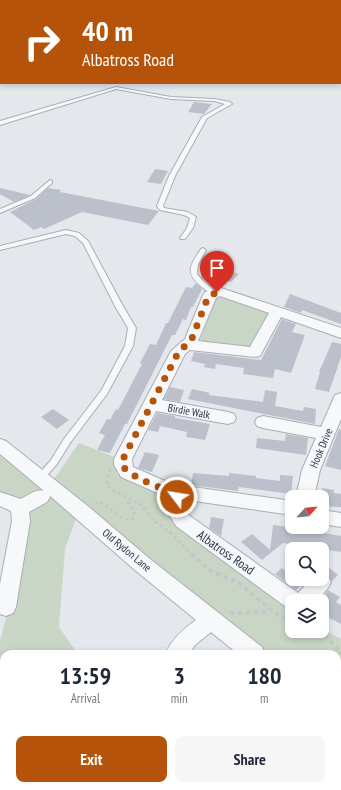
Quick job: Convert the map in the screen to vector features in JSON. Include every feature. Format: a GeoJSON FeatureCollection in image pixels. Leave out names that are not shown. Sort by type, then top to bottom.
{"type":"FeatureCollection","features":[{"type":"Feature","properties":{"kind":"street"},"geometry":{"type":"LineString","coordinates":[[285,507],[169,491],[127,472],[123,466],[123,459],[179,351],[191,341],[208,297],[218,292],[341,333]]}},
{"type":"Feature","properties":{"kind":"street"},"geometry":{"type":"LineString","coordinates":[[188,344],[255,352],[277,311]]}},
{"type":"Feature","properties":{"kind":"street","name":"Hook Drive"},"geometry":{"type":"LineString","coordinates":[[307,490],[311,470],[341,399]]}},
{"type":"Feature","properties":{"kind":"street","name":"Birdie Walk"},"geometry":{"type":"LineString","coordinates":[[151,404],[228,418]]}},
{"type":"Feature","properties":{"kind":"street"},"geometry":{"type":"LineString","coordinates":[[263,422],[327,434]]}},
{"type":"Feature","properties":{"kind":"street","name":"Old Rydon Lane"},"geometry":{"type":"LineString","coordinates":[[0,445],[82,512],[143,565],[249,650]]}},
{"type":"Feature","properties":{"kind":"street","name":"Albatross Road"},"geometry":{"type":"LineString","coordinates":[[178,493],[177,513],[183,522],[285,595]]}},
{"type":"Feature","properties":{"kind":"street"},"geometry":{"type":"LineString","coordinates":[[20,508],[41,497]]}},
{"type":"Feature","properties":{"kind":"street"},"geometry":{"type":"LineString","coordinates":[[0,499],[14,503],[20,508],[21,521],[6,607]]}},
{"type":"Feature","properties":{"kind":"street"},"geometry":{"type":"LineString","coordinates":[[329,518],[341,520]]}},
{"type":"Feature","properties":{"kind":"street"},"geometry":{"type":"LineString","coordinates":[[310,594],[317,586]]}},
{"type":"Feature","properties":{"kind":"street"},"geometry":{"type":"LineString","coordinates":[[179,650],[188,638],[212,619]]}},
{"type":"Feature","properties":{"kind":"lane"},"geometry":{"type":"LineString","coordinates":[[0,122],[117,86],[171,98],[214,100],[228,103],[229,104],[205,117],[172,176],[160,206],[162,209],[186,213],[193,217],[190,228],[183,238]]}},
{"type":"Feature","properties":{"kind":"lane"},"geometry":{"type":"LineString","coordinates":[[0,211],[33,197],[50,182]]}},
{"type":"Feature","properties":{"kind":"lane"},"geometry":{"type":"LineString","coordinates":[[0,248],[66,232],[78,234],[86,242],[132,328],[129,346],[104,392],[54,462],[40,478]]}},
{"type":"Feature","properties":{"kind":"lane"},"geometry":{"type":"LineString","coordinates":[[203,250],[195,261],[192,270],[195,278],[218,292]]}},
{"type":"Feature","properties":{"kind":"path"},"geometry":{"type":"LineString","coordinates":[[82,512],[99,502],[104,504],[124,520],[129,521],[133,519],[136,514],[135,510],[128,502],[130,499]]}},
{"type":"Feature","properties":{"kind":"path"},"geometry":{"type":"LineString","coordinates":[[212,619],[221,614],[266,612],[270,609]]}},
{"type":"Feature","properties":{"kind":"path"},"geometry":{"type":"LineString","coordinates":[[328,638],[338,650]]}},
{"type":"Feature","properties":{"kind":"green space"},"geometry":{"type":"Polygon","coordinates":[[[228,296],[273,313],[253,349],[200,341],[215,299],[228,296]]]}},
{"type":"Feature","properties":{"kind":"green space"},"geometry":{"type":"Polygon","coordinates":[[[79,443],[117,458],[117,474],[166,497],[285,602],[285,638],[329,638],[329,633],[341,639],[341,650],[260,650],[102,522],[54,479],[79,443]]]}},
{"type":"Feature","properties":{"kind":"green space"},"geometry":{"type":"Polygon","coordinates":[[[0,455],[43,488],[23,500],[0,492],[0,455]]]}},
{"type":"Feature","properties":{"kind":"green space"},"geometry":{"type":"Polygon","coordinates":[[[50,495],[76,519],[65,549],[59,627],[75,650],[0,650],[0,641],[23,554],[28,511],[50,495]]]}},
{"type":"Feature","properties":{"kind":"building"},"geometry":{"type":"Polygon","coordinates":[[[194,102],[212,104],[204,114],[188,112],[194,102]]]}},
{"type":"Feature","properties":{"kind":"building"},"geometry":{"type":"Polygon","coordinates":[[[155,169],[168,171],[161,184],[147,182],[155,169]]]}},
{"type":"Feature","properties":{"kind":"building"},"geometry":{"type":"Polygon","coordinates":[[[0,188],[30,195],[14,202],[0,194],[0,188]]]}},
{"type":"Feature","properties":{"kind":"building"},"geometry":{"type":"Polygon","coordinates":[[[48,188],[61,190],[60,192],[159,211],[148,225],[82,212],[44,229],[41,227],[34,230],[10,212],[36,199],[48,188]]]}},
{"type":"Feature","properties":{"kind":"building"},"geometry":{"type":"Polygon","coordinates":[[[212,265],[239,274],[231,282],[208,275],[205,281],[201,277],[212,265]]]}},
{"type":"Feature","properties":{"kind":"building"},"geometry":{"type":"Polygon","coordinates":[[[196,283],[202,289],[193,307],[191,307],[186,320],[183,319],[175,335],[172,335],[127,424],[125,424],[110,453],[97,450],[105,435],[99,433],[107,419],[110,420],[116,409],[118,410],[142,364],[140,363],[150,344],[156,345],[166,323],[168,323],[186,287],[192,288],[196,283]]]}},
{"type":"Feature","properties":{"kind":"building"},"geometry":{"type":"Polygon","coordinates":[[[290,294],[341,313],[341,324],[302,310],[301,313],[284,307],[290,294]]]}},
{"type":"Feature","properties":{"kind":"building"},"geometry":{"type":"Polygon","coordinates":[[[282,319],[296,324],[292,332],[305,335],[291,373],[275,369],[273,378],[243,374],[244,368],[216,364],[215,369],[204,367],[205,364],[191,361],[194,352],[261,360],[282,319]]]}},
{"type":"Feature","properties":{"kind":"building"},"geometry":{"type":"Polygon","coordinates":[[[332,342],[341,344],[341,357],[329,392],[315,389],[319,372],[332,342]]]}},
{"type":"Feature","properties":{"kind":"building"},"geometry":{"type":"Polygon","coordinates":[[[170,387],[184,390],[180,402],[164,399],[170,387]]]}},
{"type":"Feature","properties":{"kind":"building"},"geometry":{"type":"Polygon","coordinates":[[[192,389],[210,393],[209,395],[263,402],[265,390],[277,392],[275,406],[303,411],[304,407],[316,409],[315,424],[188,399],[192,389]]]}},
{"type":"Feature","properties":{"kind":"building"},"geometry":{"type":"Polygon","coordinates":[[[53,409],[69,420],[57,429],[41,417],[53,409]]]}},
{"type":"Feature","properties":{"kind":"building"},"geometry":{"type":"Polygon","coordinates":[[[157,413],[175,416],[175,418],[210,424],[205,440],[186,437],[187,432],[160,426],[158,432],[148,430],[157,413]]]}},
{"type":"Feature","properties":{"kind":"building"},"geometry":{"type":"Polygon","coordinates":[[[339,429],[341,429],[341,470],[325,466],[339,429]]]}},
{"type":"Feature","properties":{"kind":"building"},"geometry":{"type":"Polygon","coordinates":[[[286,434],[308,438],[306,455],[256,448],[257,438],[285,441],[286,434]]]}},
{"type":"Feature","properties":{"kind":"building"},"geometry":{"type":"Polygon","coordinates":[[[145,452],[159,455],[152,472],[138,468],[145,452]]]}},
{"type":"Feature","properties":{"kind":"building"},"geometry":{"type":"Polygon","coordinates":[[[193,473],[229,476],[229,473],[256,476],[256,478],[280,481],[280,475],[293,476],[291,490],[285,490],[285,493],[239,487],[238,491],[191,485],[193,473]]]}},
{"type":"Feature","properties":{"kind":"building"},"geometry":{"type":"Polygon","coordinates":[[[322,488],[334,490],[334,493],[341,494],[341,507],[329,506],[329,490],[322,490],[322,488]]]}},
{"type":"Feature","properties":{"kind":"building"},"geometry":{"type":"Polygon","coordinates":[[[211,517],[224,519],[221,536],[209,528],[211,517]]]}},
{"type":"Feature","properties":{"kind":"building"},"geometry":{"type":"Polygon","coordinates":[[[273,525],[285,526],[285,534],[329,534],[341,536],[341,552],[329,550],[329,542],[285,542],[262,560],[241,542],[252,534],[270,550],[273,525]]]}},
{"type":"Feature","properties":{"kind":"building"},"geometry":{"type":"Polygon","coordinates":[[[282,568],[285,570],[285,582],[275,574],[282,568]]]}},
{"type":"Feature","properties":{"kind":"building"},"geometry":{"type":"Polygon","coordinates":[[[329,568],[338,575],[332,581],[329,576],[329,568]]]}},
{"type":"Feature","properties":{"kind":"building"},"geometry":{"type":"Polygon","coordinates":[[[291,586],[300,586],[296,590],[291,586]]]}},
{"type":"Feature","properties":{"kind":"building"},"geometry":{"type":"Polygon","coordinates":[[[328,590],[340,597],[336,602],[341,605],[341,624],[329,618],[329,594],[326,594],[328,590]]]}},
{"type":"Feature","properties":{"kind":"route"},"geometry":{"type":"LineString","coordinates":[[177,497],[178,493],[169,491],[127,472],[123,466],[123,459],[179,351],[191,341],[208,297],[217,292]]}}]}
